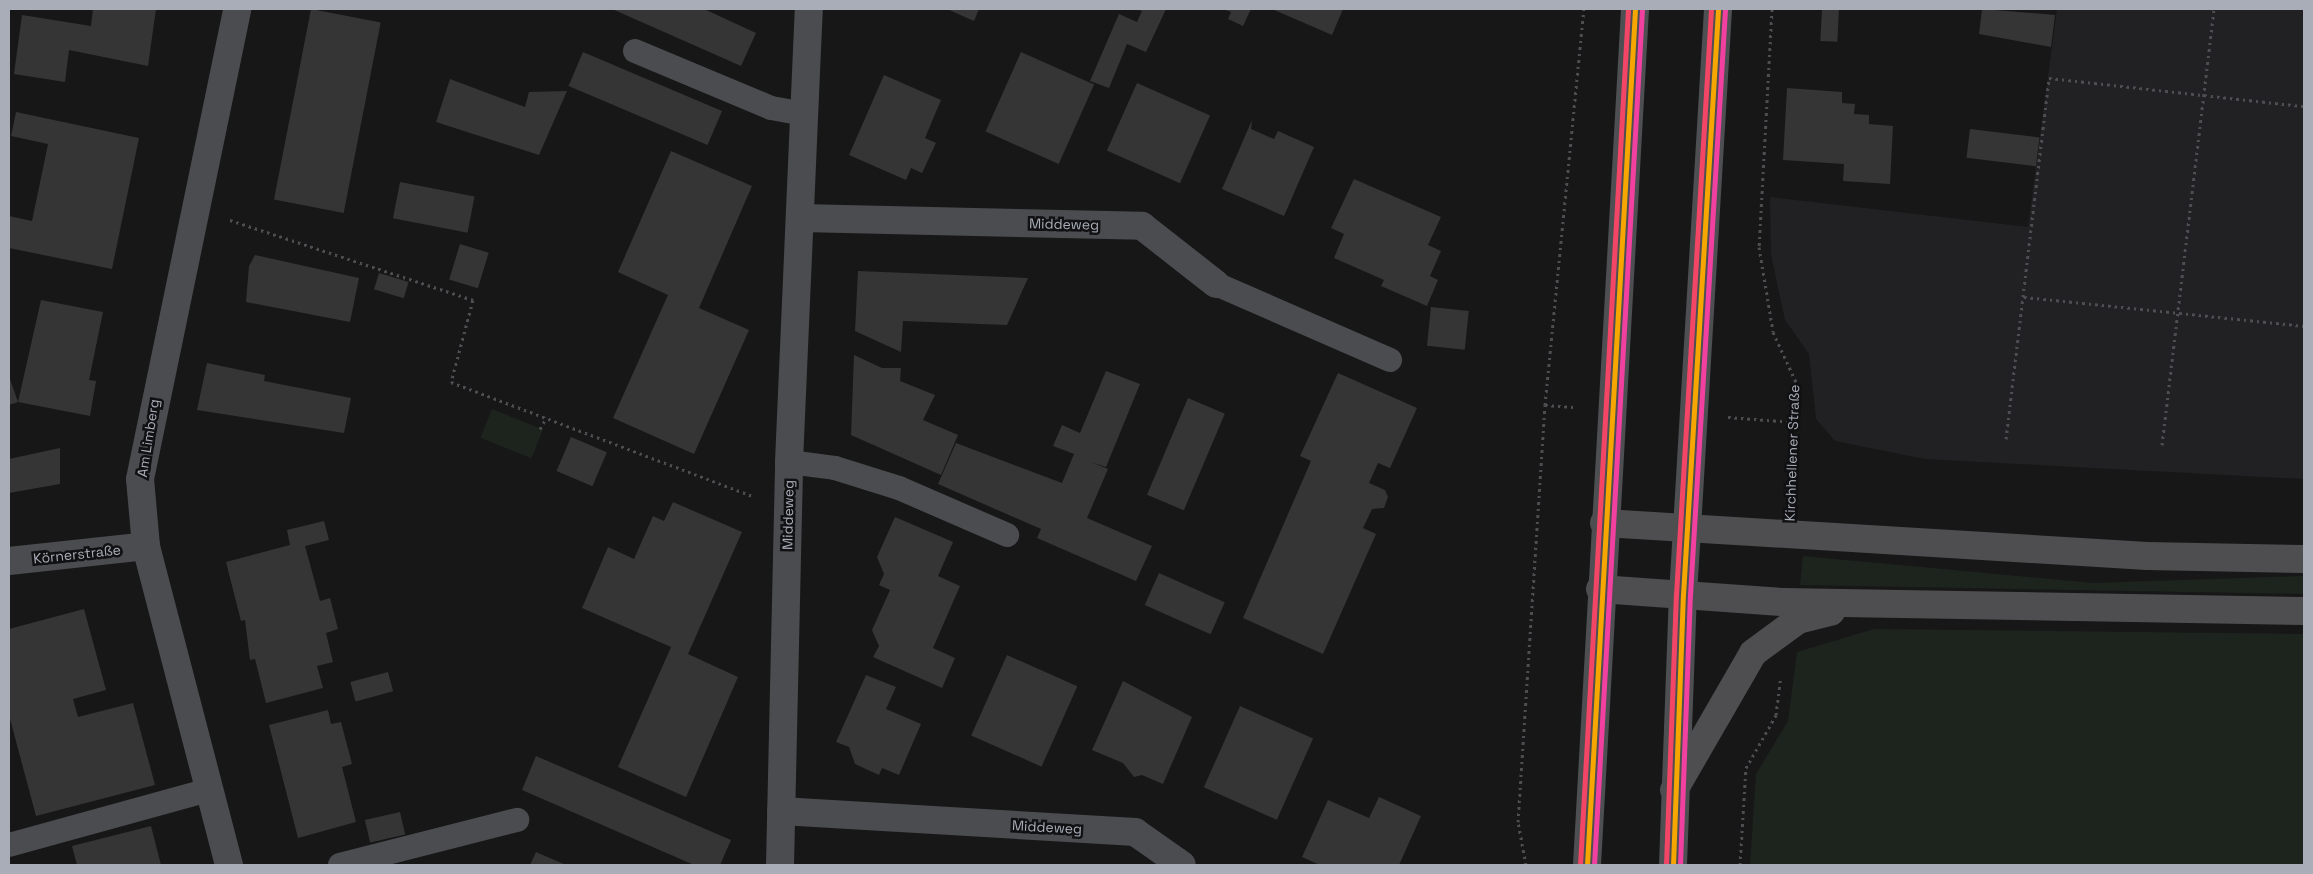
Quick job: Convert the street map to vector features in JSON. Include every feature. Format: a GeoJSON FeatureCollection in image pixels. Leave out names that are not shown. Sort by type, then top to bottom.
{"type":"FeatureCollection","features":[{"type":"Feature","properties":{"kind":"highway"},"geometry":{"type":"LineString","coordinates":[[1604,523],[1687,530],[2147,556],[2304,559]]}},
{"type":"Feature","properties":{"kind":"highway"},"geometry":{"type":"LineString","coordinates":[[1600,589],[1863,604],[2304,611]]}},
{"type":"Feature","properties":{"kind":"highway"},"geometry":{"type":"LineString","coordinates":[[1674,790],[1753,653],[1798,620],[1863,604]]}},
{"type":"Feature","properties":{"kind":"main road"},"geometry":{"type":"LineString","coordinates":[[1587,865],[1600,589],[1636,9]]}},
{"type":"Feature","properties":{"kind":"main road"},"geometry":{"type":"LineString","coordinates":[[1673,865],[1674,790],[1683,594],[1718,9]]}},
{"type":"Feature","properties":{"kind":"street","name":"Am Limberg"},"geometry":{"type":"LineString","coordinates":[[229,865],[146,546],[140,479],[193,208],[237,9]]}},
{"type":"Feature","properties":{"kind":"street","name":"Middeweg"},"geometry":{"type":"LineString","coordinates":[[780,865],[789,462],[809,9]]}},
{"type":"Feature","properties":{"kind":"street","name":"Middeweg"},"geometry":{"type":"LineString","coordinates":[[801,218],[1142,226],[1216,284]]}},
{"type":"Feature","properties":{"kind":"street","name":"Körnerstraße"},"geometry":{"type":"LineString","coordinates":[[9,561],[146,546]]}},
{"type":"Feature","properties":{"kind":"street","name":"Middeweg"},"geometry":{"type":"LineString","coordinates":[[781,812],[1135,832],[1182,865]]}},
{"type":"Feature","properties":{"kind":"lane"},"geometry":{"type":"LineString","coordinates":[[635,51],[771,108],[805,114]]}},
{"type":"Feature","properties":{"kind":"lane"},"geometry":{"type":"LineString","coordinates":[[1216,284],[1390,360]]}},
{"type":"Feature","properties":{"kind":"lane"},"geometry":{"type":"LineString","coordinates":[[789,462],[836,468],[899,488],[1007,535]]}},
{"type":"Feature","properties":{"kind":"lane"},"geometry":{"type":"LineString","coordinates":[[9,845],[210,790]]}},
{"type":"Feature","properties":{"kind":"lane"},"geometry":{"type":"LineString","coordinates":[[340,865],[517,820]]}},
{"type":"Feature","properties":{"kind":"path"},"geometry":{"type":"LineString","coordinates":[[1526,865],[1518,822],[1545,405],[1584,9]]}},
{"type":"Feature","properties":{"kind":"path","name":"Kirchhellener Straße"},"geometry":{"type":"LineString","coordinates":[[1772,9],[1759,247],[1773,332],[1796,382],[1788,536]]}},
{"type":"Feature","properties":{"kind":"path"},"geometry":{"type":"LineString","coordinates":[[2162,445],[2214,9]]}},
{"type":"Feature","properties":{"kind":"path"},"geometry":{"type":"LineString","coordinates":[[2006,439],[2024,298],[2048,78],[2304,106]]}},
{"type":"Feature","properties":{"kind":"path"},"geometry":{"type":"LineString","coordinates":[[193,208],[473,300],[451,382],[788,510]]}},
{"type":"Feature","properties":{"kind":"path"},"geometry":{"type":"LineString","coordinates":[[2024,298],[2304,326]]}},
{"type":"Feature","properties":{"kind":"path"},"geometry":{"type":"LineString","coordinates":[[540,429],[546,418]]}},
{"type":"Feature","properties":{"kind":"path"},"geometry":{"type":"LineString","coordinates":[[1740,865],[1746,768],[1776,715],[1783,632]]}},
{"type":"Feature","properties":{"kind":"shaded area"},"geometry":{"type":"Polygon","coordinates":[[[2057,9],[2304,9],[2304,479],[1925,459],[1835,441],[1816,419],[1809,354],[1785,320],[1771,255],[1770,197],[2028,227],[2057,9]]]}},
{"type":"Feature","properties":{"kind":"shaded area"},"geometry":{"type":"Polygon","coordinates":[[[492,409],[543,430],[531,458],[480,438],[492,409]]]}},
{"type":"Feature","properties":{"kind":"shaded area"},"geometry":{"type":"Polygon","coordinates":[[[1803,556],[2093,583],[2304,576],[2304,594],[1800,585],[1803,556]]]}},
{"type":"Feature","properties":{"kind":"shaded area"},"geometry":{"type":"Polygon","coordinates":[[[1874,629],[2304,634],[2304,865],[1750,865],[1756,774],[1788,721],[1797,652],[1874,629]]]}},
{"type":"Feature","properties":{"kind":"building"},"geometry":{"type":"Polygon","coordinates":[[[93,9],[156,9],[148,66],[69,50],[65,82],[14,74],[22,15],[91,26],[93,9]]]}},
{"type":"Feature","properties":{"kind":"building"},"geometry":{"type":"Polygon","coordinates":[[[311,9],[381,23],[344,213],[274,199],[311,9]]]}},
{"type":"Feature","properties":{"kind":"building"},"geometry":{"type":"Polygon","coordinates":[[[612,9],[704,9],[756,33],[741,66],[612,9]]]}},
{"type":"Feature","properties":{"kind":"building"},"geometry":{"type":"Polygon","coordinates":[[[947,9],[979,9],[974,21],[947,9]]]}},
{"type":"Feature","properties":{"kind":"building"},"geometry":{"type":"Polygon","coordinates":[[[1136,9],[1166,9],[1146,52],[1127,44],[1109,88],[1090,81],[1119,14],[1137,22],[1142,11],[1136,9]]]}},
{"type":"Feature","properties":{"kind":"building"},"geometry":{"type":"Polygon","coordinates":[[[1223,9],[1251,9],[1243,26],[1228,19],[1231,12],[1223,9]]]}},
{"type":"Feature","properties":{"kind":"building"},"geometry":{"type":"Polygon","coordinates":[[[1272,9],[1343,9],[1332,35],[1272,9]]]}},
{"type":"Feature","properties":{"kind":"building"},"geometry":{"type":"Polygon","coordinates":[[[1822,9],[1839,10],[1837,42],[1820,41],[1822,9]]]}},
{"type":"Feature","properties":{"kind":"building"},"geometry":{"type":"Polygon","coordinates":[[[1982,9],[2055,15],[2051,47],[1979,34],[1982,9]]]}},
{"type":"Feature","properties":{"kind":"building"},"geometry":{"type":"Polygon","coordinates":[[[583,52],[722,111],[708,145],[569,86],[583,52]]]}},
{"type":"Feature","properties":{"kind":"building"},"geometry":{"type":"Polygon","coordinates":[[[1021,52],[1094,85],[1059,164],[986,131],[1021,52]]]}},
{"type":"Feature","properties":{"kind":"building"},"geometry":{"type":"Polygon","coordinates":[[[884,75],[941,100],[925,138],[936,143],[922,173],[911,168],[906,180],[849,155],[884,75]]]}},
{"type":"Feature","properties":{"kind":"building"},"geometry":{"type":"Polygon","coordinates":[[[450,79],[525,107],[529,92],[567,91],[539,155],[436,122],[450,79]]]}},
{"type":"Feature","properties":{"kind":"building"},"geometry":{"type":"Polygon","coordinates":[[[1137,83],[1210,116],[1180,183],[1107,151],[1137,83]]]}},
{"type":"Feature","properties":{"kind":"building"},"geometry":{"type":"Polygon","coordinates":[[[1787,88],[1842,92],[1842,103],[1855,104],[1854,114],[1869,115],[1869,124],[1893,126],[1890,184],[1843,181],[1844,164],[1783,160],[1787,88]]]}},
{"type":"Feature","properties":{"kind":"building"},"geometry":{"type":"Polygon","coordinates":[[[16,112],[139,138],[112,269],[9,248],[9,216],[32,221],[48,144],[11,136],[16,112]]]}},
{"type":"Feature","properties":{"kind":"building"},"geometry":{"type":"Polygon","coordinates":[[[1252,120],[1251,129],[1274,139],[1278,131],[1314,147],[1284,216],[1222,189],[1252,120]]]}},
{"type":"Feature","properties":{"kind":"building"},"geometry":{"type":"Polygon","coordinates":[[[1970,129],[2039,138],[2036,166],[1966,158],[1970,129]]]}},
{"type":"Feature","properties":{"kind":"building"},"geometry":{"type":"Polygon","coordinates":[[[671,151],[752,186],[699,308],[749,330],[694,454],[613,418],[668,295],[618,272],[671,151]]]}},
{"type":"Feature","properties":{"kind":"building"},"geometry":{"type":"Polygon","coordinates":[[[1354,179],[1441,217],[1428,245],[1441,251],[1430,276],[1438,280],[1427,306],[1381,286],[1384,280],[1334,258],[1344,234],[1331,228],[1354,179]]]}},
{"type":"Feature","properties":{"kind":"building"},"geometry":{"type":"Polygon","coordinates":[[[400,182],[475,197],[468,233],[393,218],[400,182]]]}},
{"type":"Feature","properties":{"kind":"building"},"geometry":{"type":"Polygon","coordinates":[[[460,244],[489,253],[478,288],[449,279],[460,244]]]}},
{"type":"Feature","properties":{"kind":"building"},"geometry":{"type":"Polygon","coordinates":[[[255,255],[359,278],[350,322],[246,302],[249,266],[255,255]]]}},
{"type":"Feature","properties":{"kind":"building"},"geometry":{"type":"Polygon","coordinates":[[[858,271],[1028,278],[1007,325],[903,321],[901,352],[855,331],[858,271]]]}},
{"type":"Feature","properties":{"kind":"building"},"geometry":{"type":"Polygon","coordinates":[[[379,273],[409,282],[404,298],[374,289],[379,273]]]}},
{"type":"Feature","properties":{"kind":"building"},"geometry":{"type":"Polygon","coordinates":[[[41,300],[103,312],[89,380],[96,381],[90,416],[18,402],[41,300]]]}},
{"type":"Feature","properties":{"kind":"building"},"geometry":{"type":"Polygon","coordinates":[[[1431,307],[1469,311],[1465,350],[1427,346],[1431,307]]]}},
{"type":"Feature","properties":{"kind":"building"},"geometry":{"type":"Polygon","coordinates":[[[854,355],[882,368],[901,368],[900,381],[935,395],[923,420],[958,435],[941,475],[851,435],[854,355]]]}},
{"type":"Feature","properties":{"kind":"building"},"geometry":{"type":"Polygon","coordinates":[[[207,363],[265,375],[264,381],[351,398],[344,433],[197,410],[207,363]]]}},
{"type":"Feature","properties":{"kind":"building"},"geometry":{"type":"Polygon","coordinates":[[[1106,371],[1140,384],[1106,467],[1091,462],[1108,469],[1087,518],[1152,546],[1136,581],[1037,538],[1041,529],[938,484],[956,443],[1062,483],[1074,454],[1053,446],[1062,425],[1080,433],[1106,371]]]}},
{"type":"Feature","properties":{"kind":"building"},"geometry":{"type":"Polygon","coordinates":[[[1338,373],[1417,408],[1390,468],[1378,463],[1369,483],[1385,490],[1388,497],[1384,508],[1372,509],[1363,528],[1376,534],[1323,654],[1243,618],[1311,461],[1300,456],[1338,373]]]}},
{"type":"Feature","properties":{"kind":"building"},"geometry":{"type":"Polygon","coordinates":[[[9,376],[18,402],[9,405],[9,376]]]}},
{"type":"Feature","properties":{"kind":"building"},"geometry":{"type":"Polygon","coordinates":[[[1188,398],[1225,414],[1184,510],[1147,495],[1188,398]]]}},
{"type":"Feature","properties":{"kind":"building"},"geometry":{"type":"Polygon","coordinates":[[[571,437],[607,452],[592,486],[557,471],[571,437]]]}},
{"type":"Feature","properties":{"kind":"building"},"geometry":{"type":"Polygon","coordinates":[[[60,448],[60,484],[9,493],[9,459],[60,448]]]}},
{"type":"Feature","properties":{"kind":"building"},"geometry":{"type":"Polygon","coordinates":[[[673,502],[742,532],[688,654],[738,677],[686,797],[618,767],[671,647],[582,608],[608,547],[634,559],[653,516],[664,521],[673,502]]]}},
{"type":"Feature","properties":{"kind":"building"},"geometry":{"type":"Polygon","coordinates":[[[895,517],[953,542],[938,576],[960,586],[933,648],[955,658],[942,688],[873,657],[879,646],[872,630],[890,590],[879,585],[884,574],[877,557],[895,517]]]}},
{"type":"Feature","properties":{"kind":"building"},"geometry":{"type":"Polygon","coordinates":[[[324,521],[329,540],[305,546],[320,601],[330,598],[338,629],[326,633],[333,662],[317,666],[323,688],[266,703],[255,659],[250,660],[245,620],[241,621],[226,562],[290,545],[287,530],[324,521]]]}},
{"type":"Feature","properties":{"kind":"building"},"geometry":{"type":"Polygon","coordinates":[[[1159,573],[1225,602],[1211,634],[1145,605],[1159,573]]]}},
{"type":"Feature","properties":{"kind":"building"},"geometry":{"type":"Polygon","coordinates":[[[84,609],[106,690],[73,699],[78,717],[133,703],[155,785],[36,816],[9,715],[9,629],[84,609]]]}},
{"type":"Feature","properties":{"kind":"building"},"geometry":{"type":"Polygon","coordinates":[[[1007,655],[1077,686],[1042,767],[971,735],[1007,655]]]}},
{"type":"Feature","properties":{"kind":"building"},"geometry":{"type":"Polygon","coordinates":[[[388,672],[393,691],[356,701],[350,682],[388,672]]]}},
{"type":"Feature","properties":{"kind":"building"},"geometry":{"type":"Polygon","coordinates":[[[866,675],[896,687],[886,709],[921,724],[899,775],[882,768],[879,775],[855,764],[849,747],[836,742],[866,675]]]}},
{"type":"Feature","properties":{"kind":"building"},"geometry":{"type":"Polygon","coordinates":[[[1123,681],[1192,717],[1163,784],[1142,775],[1134,777],[1123,763],[1092,750],[1123,681]]]}},
{"type":"Feature","properties":{"kind":"building"},"geometry":{"type":"Polygon","coordinates":[[[1240,706],[1313,739],[1277,820],[1204,787],[1240,706]]]}},
{"type":"Feature","properties":{"kind":"building"},"geometry":{"type":"Polygon","coordinates":[[[328,710],[331,724],[341,722],[352,764],[342,767],[356,822],[298,838],[269,725],[328,710]]]}},
{"type":"Feature","properties":{"kind":"building"},"geometry":{"type":"Polygon","coordinates":[[[536,756],[731,840],[720,865],[694,865],[522,790],[536,756]]]}},
{"type":"Feature","properties":{"kind":"building"},"geometry":{"type":"Polygon","coordinates":[[[1379,797],[1421,816],[1399,865],[1320,865],[1302,857],[1328,800],[1369,818],[1379,797]]]}},
{"type":"Feature","properties":{"kind":"building"},"geometry":{"type":"Polygon","coordinates":[[[400,812],[405,834],[370,843],[365,820],[400,812]]]}},
{"type":"Feature","properties":{"kind":"building"},"geometry":{"type":"Polygon","coordinates":[[[151,826],[161,865],[77,865],[72,846],[151,826]]]}},
{"type":"Feature","properties":{"kind":"building"},"geometry":{"type":"Polygon","coordinates":[[[536,852],[566,865],[530,865],[536,852]]]}},
{"type":"Feature","properties":{"kind":"transit line"},"geometry":{"type":"LineString","coordinates":[[1580,865],[1628,9]]}},
{"type":"Feature","properties":{"kind":"transit line"},"geometry":{"type":"LineString","coordinates":[[1587,865],[1635,9]]}},
{"type":"Feature","properties":{"kind":"transit line"},"geometry":{"type":"LineString","coordinates":[[1594,865],[1642,9]]}},
{"type":"Feature","properties":{"kind":"transit line"},"geometry":{"type":"LineString","coordinates":[[1666,865],[1676,595],[1711,9]]}},
{"type":"Feature","properties":{"kind":"transit line"},"geometry":{"type":"LineString","coordinates":[[1673,865],[1683,595],[1718,9]]}},
{"type":"Feature","properties":{"kind":"transit line"},"geometry":{"type":"LineString","coordinates":[[1680,865],[1690,595],[1725,9]]}}]}
